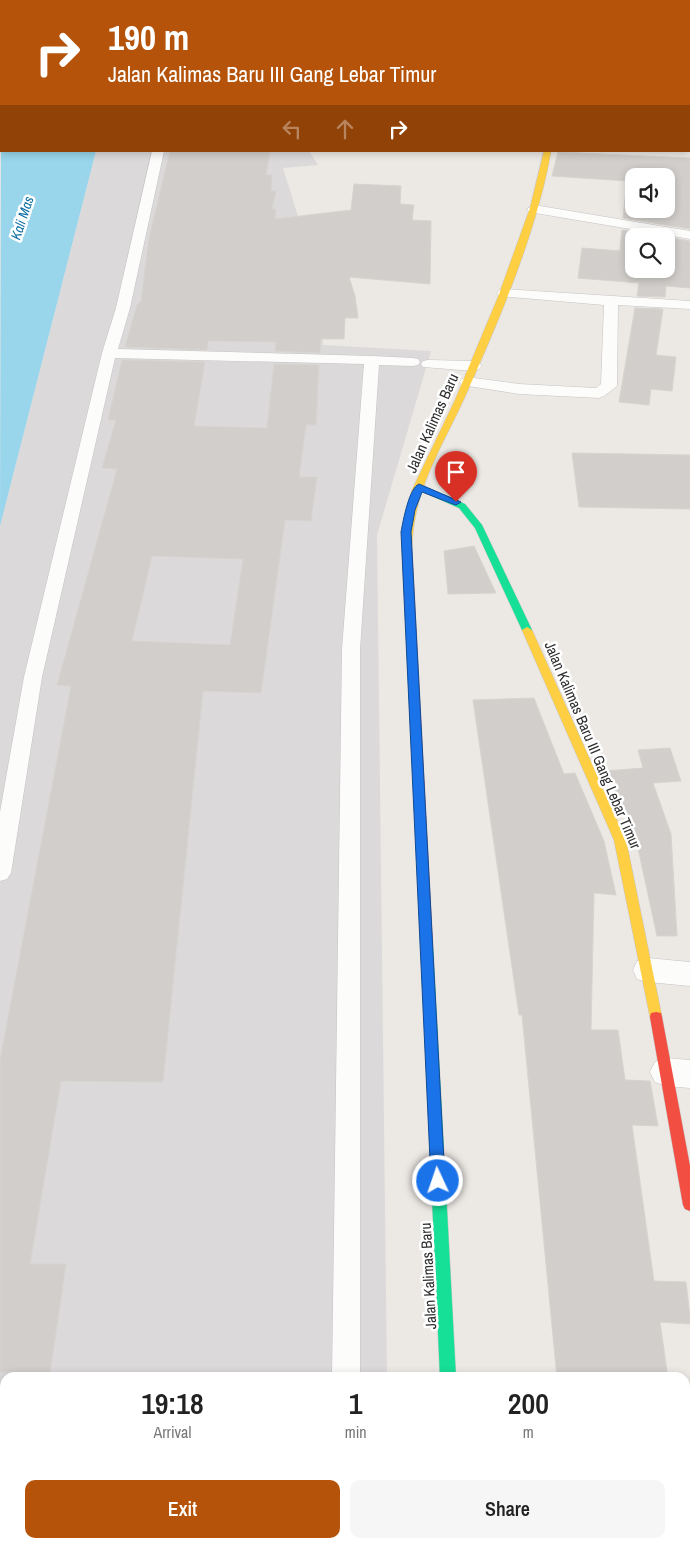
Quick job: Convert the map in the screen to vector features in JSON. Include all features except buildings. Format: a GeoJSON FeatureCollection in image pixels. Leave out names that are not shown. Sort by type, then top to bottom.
{"type":"FeatureCollection","features":[{"type":"Feature","properties":{"kind":"street","name":"Jalan Kalimas Baru"},"geometry":{"type":"LineString","coordinates":[[448,1372],[406,532],[410,510],[419,487],[468,382],[504,293],[542,188],[548,152]]}},
{"type":"Feature","properties":{"kind":"street","name":"Jalan Kalimas Baru III Gang Lebar Timur"},"geometry":{"type":"LineString","coordinates":[[419,487],[456,502],[465,509],[479,527],[516,605],[620,840],[648,970],[678,1073],[688,1184]]}},
{"type":"Feature","properties":{"kind":"street"},"geometry":{"type":"LineString","coordinates":[[648,970],[690,974]]}},
{"type":"Feature","properties":{"kind":"lane"},"geometry":{"type":"LineString","coordinates":[[0,873],[33,676],[109,353],[123,308],[158,152]]}},
{"type":"Feature","properties":{"kind":"lane"},"geometry":{"type":"LineString","coordinates":[[534,209],[690,235]]}},
{"type":"Feature","properties":{"kind":"lane"},"geometry":{"type":"LineString","coordinates":[[504,293],[611,302],[690,305]]}},
{"type":"Feature","properties":{"kind":"lane"},"geometry":{"type":"LineString","coordinates":[[468,382],[520,389],[599,393],[609,386],[611,302]]}},
{"type":"Feature","properties":{"kind":"lane"},"geometry":{"type":"LineString","coordinates":[[109,353],[372,360],[474,366]]}},
{"type":"Feature","properties":{"kind":"lane"},"geometry":{"type":"LineString","coordinates":[[346,1372],[351,649],[372,360]]}},
{"type":"Feature","properties":{"kind":"shaded area"},"geometry":{"type":"Polygon","coordinates":[[[96,152],[310,152],[318,165],[283,168],[319,284],[323,345],[431,351],[377,535],[387,1372],[0,1372],[0,526],[96,152]]]}},
{"type":"Feature","properties":{"kind":"water","name":"Kali Mas"},"geometry":{"type":"Polygon","coordinates":[[[1,152],[96,152],[0,526],[1,152]]]}},
{"type":"Feature","properties":{"kind":"traffic: fast"},"geometry":{"type":"LineString","coordinates":[[419,487],[462,506],[479,527],[527,630]]}},
{"type":"Feature","properties":{"kind":"traffic: fast"},"geometry":{"type":"LineString","coordinates":[[427,947],[448,1372]]}},
{"type":"Feature","properties":{"kind":"traffic: slow"},"geometry":{"type":"LineString","coordinates":[[407,548],[411,509],[417,490],[459,400],[502,297],[534,208],[548,152]]}},
{"type":"Feature","properties":{"kind":"traffic: slow"},"geometry":{"type":"LineString","coordinates":[[527,630],[620,840],[656,1017]]}},
{"type":"Feature","properties":{"kind":"traffic: jam"},"geometry":{"type":"LineString","coordinates":[[407,548],[427,947]]}},
{"type":"Feature","properties":{"kind":"traffic: jam"},"geometry":{"type":"LineString","coordinates":[[656,1017],[690,1205]]}},
{"type":"Feature","properties":{"kind":"route"},"geometry":{"type":"LineString","coordinates":[[438,1181],[406,532],[410,510],[419,487],[456,502]]}}]}
